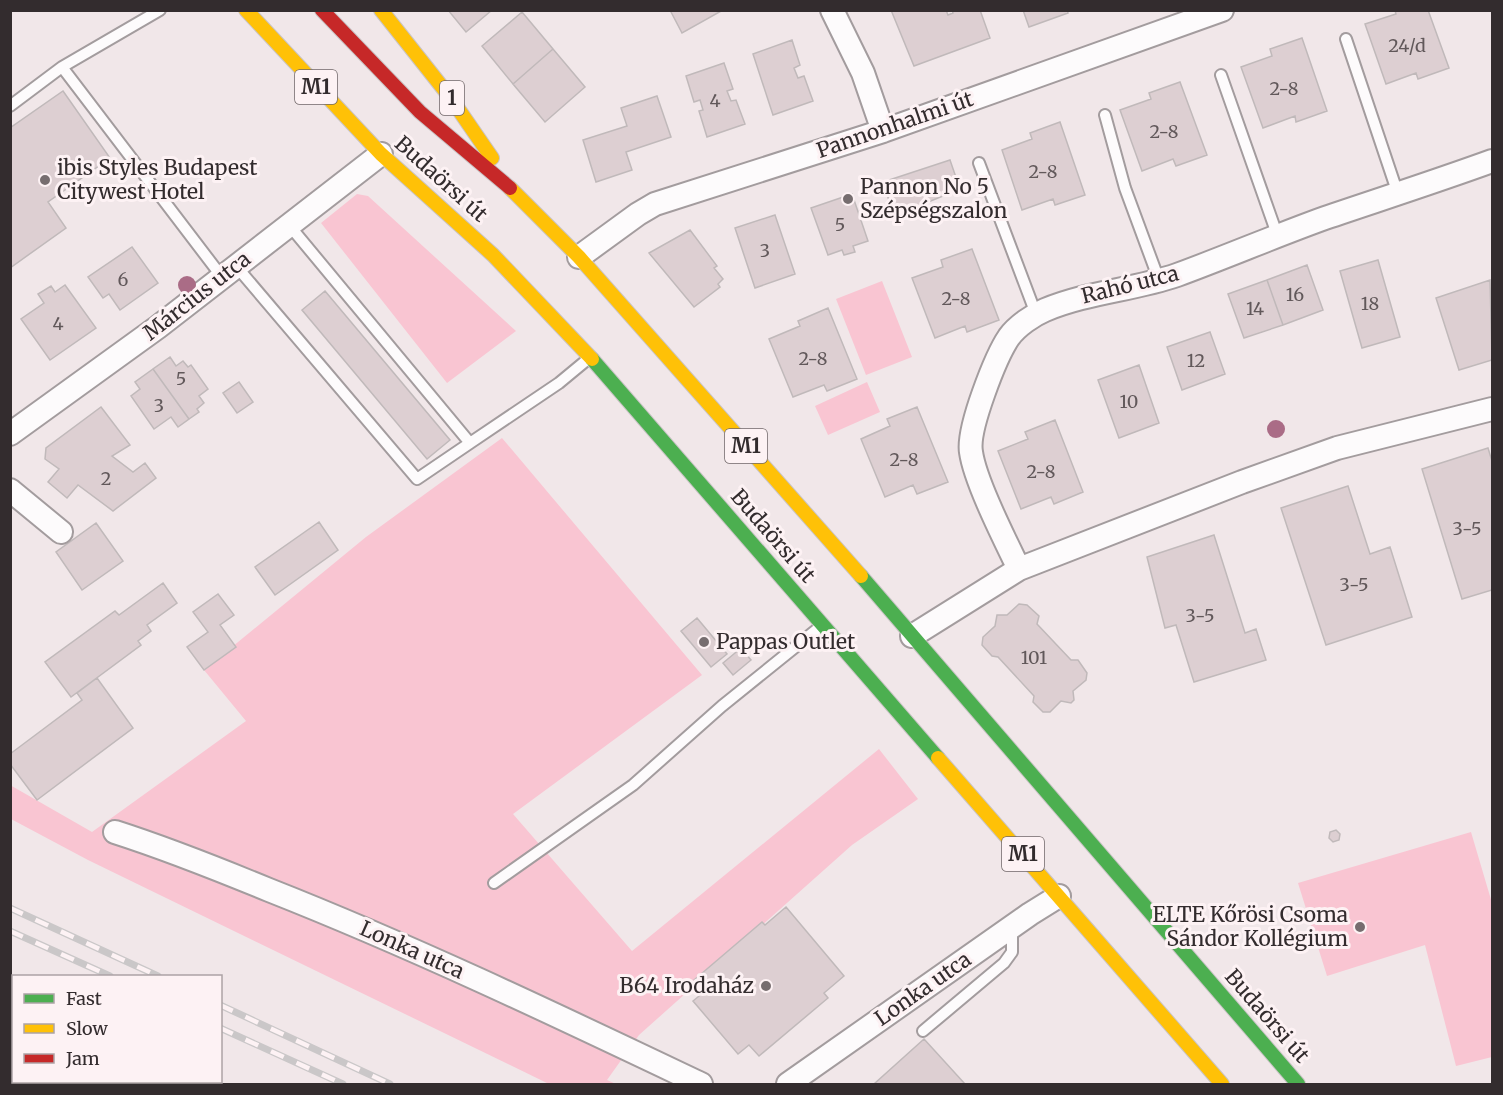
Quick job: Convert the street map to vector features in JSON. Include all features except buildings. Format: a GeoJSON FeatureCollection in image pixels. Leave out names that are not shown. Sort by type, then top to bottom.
{"type":"FeatureCollection","features":[{"type":"Feature","properties":{"kind":"main road","name":"Budaörsi út"},"geometry":{"type":"LineString","coordinates":[[246,10],[381,154],[493,255],[590,357],[1222,1084]]}},
{"type":"Feature","properties":{"kind":"main road","name":"Budaörsi út"},"geometry":{"type":"LineString","coordinates":[[322,10],[420,112],[515,192],[579,257],[912,636],[1298,1084]]}},
{"type":"Feature","properties":{"kind":"main road","name":"Budaörsi út"},"geometry":{"type":"LineString","coordinates":[[381,10],[450,97],[515,192]]}},
{"type":"Feature","properties":{"kind":"street"},"geometry":{"type":"LineString","coordinates":[[832,10],[863,73],[883,131]]}},
{"type":"Feature","properties":{"kind":"street","name":"Pannonhalmi út"},"geometry":{"type":"LineString","coordinates":[[579,257],[655,204],[883,131],[1222,10]]}},
{"type":"Feature","properties":{"kind":"street","name":"Március utca"},"geometry":{"type":"LineString","coordinates":[[10,434],[229,272],[381,154]]}},
{"type":"Feature","properties":{"kind":"street","name":"Rahó utca"},"geometry":{"type":"LineString","coordinates":[[1019,569],[980,480],[970,443],[978,410],[1010,335],[1036,314],[1088,295],[1159,280],[1492,161]]}},
{"type":"Feature","properties":{"kind":"street"},"geometry":{"type":"LineString","coordinates":[[912,636],[1019,569],[1242,482],[1337,448],[1492,410]]}},
{"type":"Feature","properties":{"kind":"street"},"geometry":{"type":"LineString","coordinates":[[10,490],[61,532]]}},
{"type":"Feature","properties":{"kind":"street","name":"Lonka utca"},"geometry":{"type":"LineString","coordinates":[[116,832],[171,849],[354,924],[468,974],[700,1084]]}},
{"type":"Feature","properties":{"kind":"street","name":"Lonka utca"},"geometry":{"type":"LineString","coordinates":[[788,1084],[1059,896]]}},
{"type":"Feature","properties":{"kind":"lane"},"geometry":{"type":"LineString","coordinates":[[10,106],[62,67],[160,10]]}},
{"type":"Feature","properties":{"kind":"lane"},"geometry":{"type":"LineString","coordinates":[[1346,39],[1398,194]]}},
{"type":"Feature","properties":{"kind":"lane"},"geometry":{"type":"LineString","coordinates":[[62,67],[93,109],[229,272],[417,479],[559,383],[590,357]]}},
{"type":"Feature","properties":{"kind":"lane"},"geometry":{"type":"LineString","coordinates":[[1221,75],[1278,237]]}},
{"type":"Feature","properties":{"kind":"lane"},"geometry":{"type":"LineString","coordinates":[[1105,115],[1125,188],[1159,280]]}},
{"type":"Feature","properties":{"kind":"lane"},"geometry":{"type":"LineString","coordinates":[[980,163],[1036,314]]}},
{"type":"Feature","properties":{"kind":"lane"},"geometry":{"type":"LineString","coordinates":[[289,225],[470,443]]}},
{"type":"Feature","properties":{"kind":"lane"},"geometry":{"type":"LineString","coordinates":[[494,883],[633,785],[722,706],[822,625]]}},
{"type":"Feature","properties":{"kind":"lane"},"geometry":{"type":"LineString","coordinates":[[922,1031],[1004,963],[1012,952],[1012,927]]}},
{"type":"Feature","properties":{"kind":"shaded area"},"geometry":{"type":"Polygon","coordinates":[[[357,194],[368,196],[516,331],[447,383],[321,223],[357,194]]]}},
{"type":"Feature","properties":{"kind":"shaded area"},"geometry":{"type":"Polygon","coordinates":[[[882,281],[912,357],[866,375],[836,299],[882,281]]]}},
{"type":"Feature","properties":{"kind":"shaded area"},"geometry":{"type":"Polygon","coordinates":[[[867,382],[880,412],[828,435],[815,406],[867,382]]]}},
{"type":"Feature","properties":{"kind":"shaded area"},"geometry":{"type":"Polygon","coordinates":[[[502,438],[702,675],[513,814],[632,951],[879,749],[918,799],[852,845],[639,1035],[607,1080],[616,1084],[549,1084],[88,860],[11,819],[10,785],[92,832],[246,721],[204,670],[366,537],[502,438]]]}},
{"type":"Feature","properties":{"kind":"shaded area"},"geometry":{"type":"Polygon","coordinates":[[[1471,832],[1492,903],[1492,1057],[1456,1066],[1425,945],[1327,976],[1298,883],[1471,832]]]}},
{"type":"Feature","properties":{"kind":"railway"},"geometry":{"type":"LineString","coordinates":[[10,908],[156,975]]}},
{"type":"Feature","properties":{"kind":"railway"},"geometry":{"type":"LineString","coordinates":[[10,931],[108,975]]}},
{"type":"Feature","properties":{"kind":"railway"},"geometry":{"type":"LineString","coordinates":[[222,1006],[390,1084]]}},
{"type":"Feature","properties":{"kind":"railway"},"geometry":{"type":"LineString","coordinates":[[222,1029],[343,1084]]}},
{"type":"Feature","properties":{"kind":"traffic: fast"},"geometry":{"type":"LineString","coordinates":[[592,359],[938,758]]}},
{"type":"Feature","properties":{"kind":"traffic: fast"},"geometry":{"type":"LineString","coordinates":[[861,576],[1298,1084]]}},
{"type":"Feature","properties":{"kind":"traffic: slow"},"geometry":{"type":"LineString","coordinates":[[246,10],[381,154],[493,255],[592,359]]}},
{"type":"Feature","properties":{"kind":"traffic: slow"},"geometry":{"type":"LineString","coordinates":[[381,10],[450,97],[492,158]]}},
{"type":"Feature","properties":{"kind":"traffic: slow"},"geometry":{"type":"LineString","coordinates":[[510,188],[579,257],[861,576]]}},
{"type":"Feature","properties":{"kind":"traffic: slow"},"geometry":{"type":"LineString","coordinates":[[938,758],[1222,1084]]}},
{"type":"Feature","properties":{"kind":"traffic: jam"},"geometry":{"type":"LineString","coordinates":[[322,10],[420,112],[510,188]]}},
{"type":"Feature","properties":{"kind":"place","name":"ibis Styles Budapest Citywest Hotel"},"geometry":{"type":"Point","coordinates":[45,180]}},
{"type":"Feature","properties":{"kind":"place","name":"Pannon No 5 Szépségszalon"},"geometry":{"type":"Point","coordinates":[848,199]}},
{"type":"Feature","properties":{"kind":"place","name":"Pappas Outlet"},"geometry":{"type":"Point","coordinates":[704,642]}},
{"type":"Feature","properties":{"kind":"place","name":"ELTE Kőrösi Csoma Sándor Kollégium"},"geometry":{"type":"Point","coordinates":[1360,927]}},
{"type":"Feature","properties":{"kind":"place","name":"B64 Irodaház"},"geometry":{"type":"Point","coordinates":[766,986]}}]}
